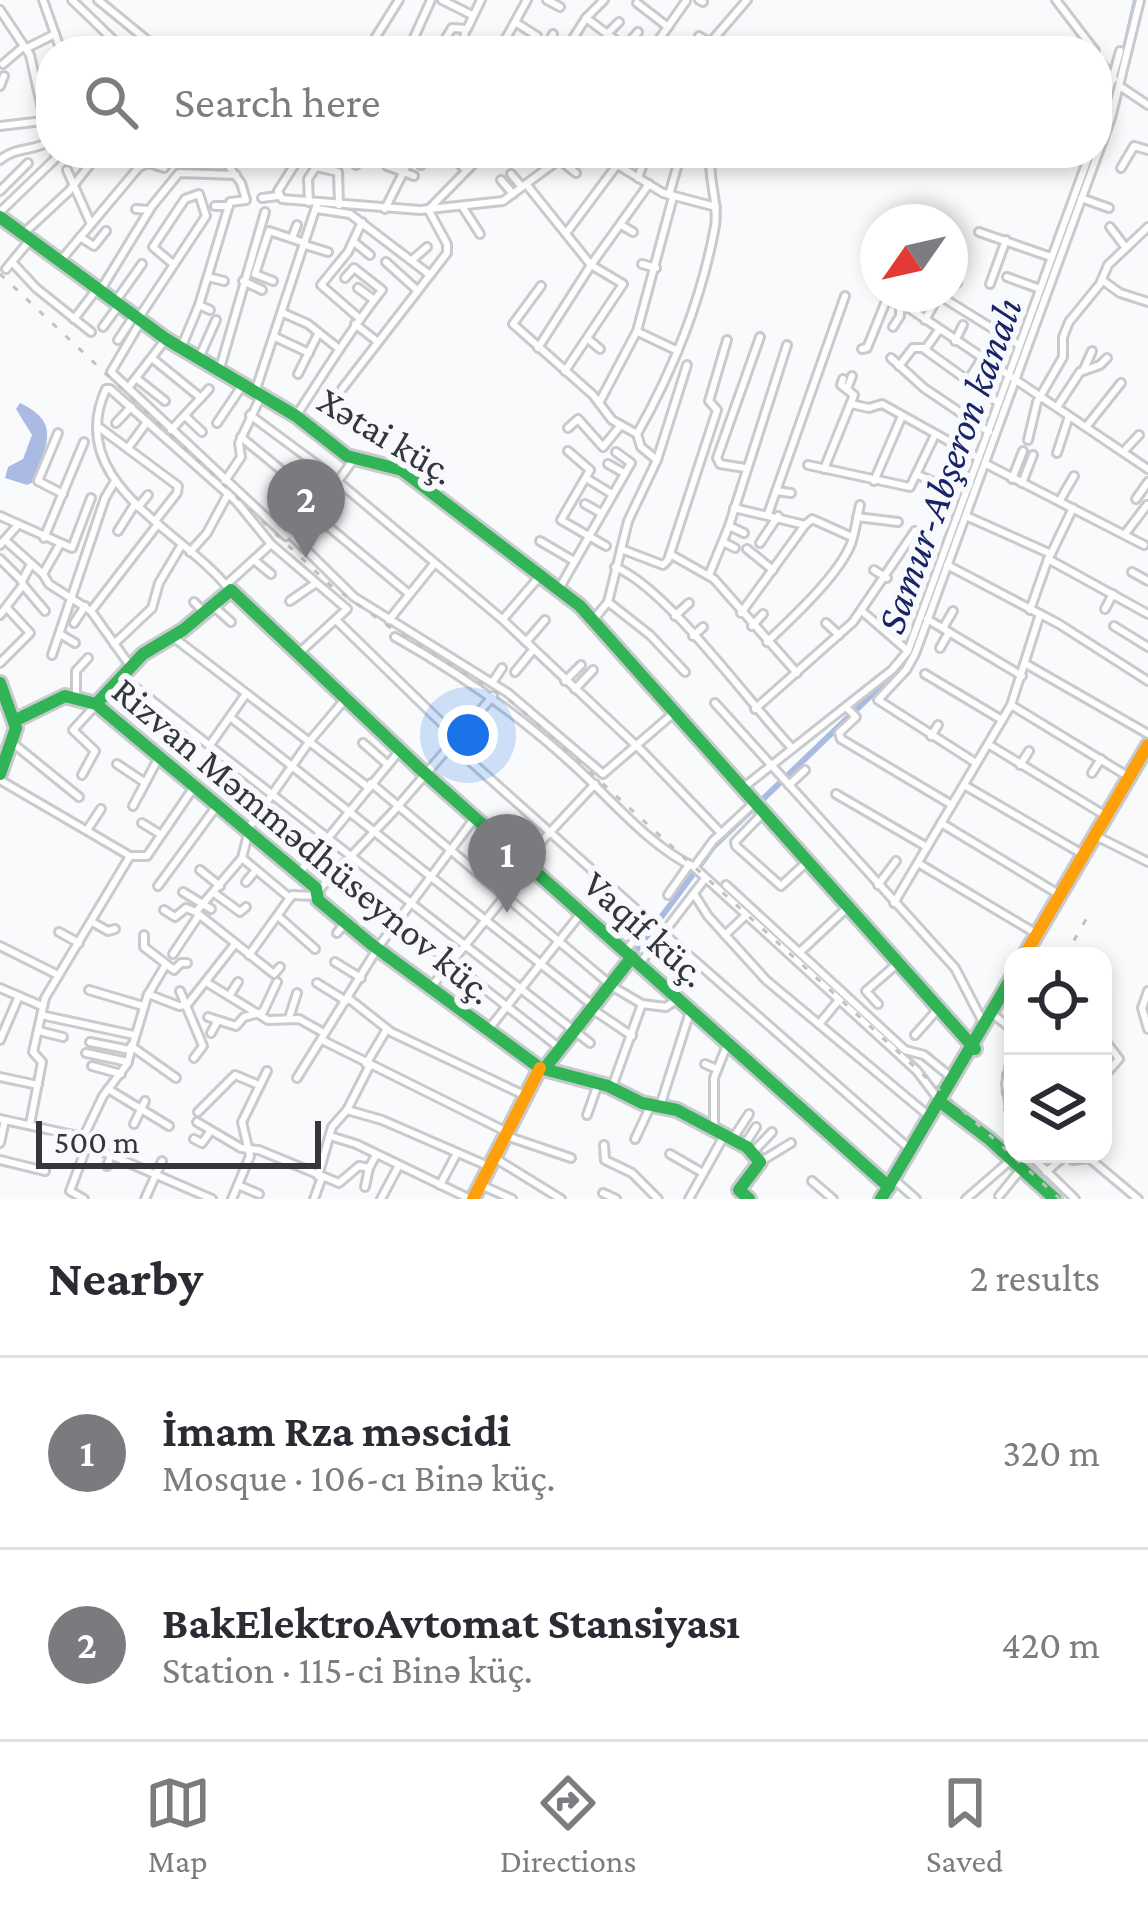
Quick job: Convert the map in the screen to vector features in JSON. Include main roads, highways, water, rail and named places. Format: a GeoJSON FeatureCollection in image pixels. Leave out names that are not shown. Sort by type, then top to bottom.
{"type":"FeatureCollection","features":[{"type":"Feature","properties":{"kind":"water"},"geometry":{"type":"Polygon","coordinates":[[[20,403],[34,411],[47,429],[42,459],[33,482],[27,485],[5,478],[8,467],[23,459],[32,435],[16,409],[20,403]]]}},
{"type":"Feature","properties":{"kind":"waterway","name":"Samur-Abşeron kanalı"},"geometry":{"type":"LineString","coordinates":[[1121,67],[1136,0]]}},
{"type":"Feature","properties":{"kind":"waterway","name":"Samur-Abşeron kanalı"},"geometry":{"type":"LineString","coordinates":[[701,864],[713,847],[907,661],[1088,168]]}},
{"type":"Feature","properties":{"kind":"waterway"},"geometry":{"type":"LineString","coordinates":[[326,207],[382,210]]}},
{"type":"Feature","properties":{"kind":"waterway","name":"Samur-Abşeron kanalı"},"geometry":{"type":"LineString","coordinates":[[636,951],[694,873]]}},
{"type":"Feature","properties":{"kind":"railway"},"geometry":{"type":"LineString","coordinates":[[0,274],[329,584],[515,704],[1060,1199]]}},
{"type":"Feature","properties":{"kind":"railway"},"geometry":{"type":"LineString","coordinates":[[1070,947],[1088,916]]}},
{"type":"Feature","properties":{"kind":"railway"},"geometry":{"type":"LineString","coordinates":[[1004,1069],[1004,1103]]}},
{"type":"Feature","properties":{"kind":"place","name":"BakElektroAvtomat Stansiyası"},"geometry":{"type":"Point","coordinates":[306,558]}},
{"type":"Feature","properties":{"kind":"place","name":"İmam Rza məscidi"},"geometry":{"type":"Point","coordinates":[507,913]}}]}
